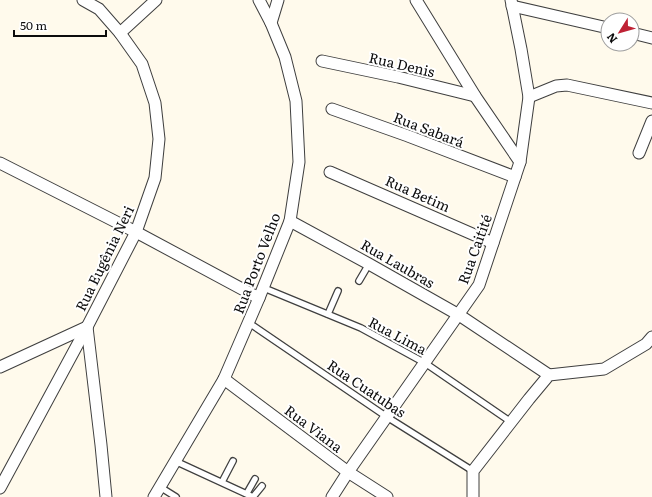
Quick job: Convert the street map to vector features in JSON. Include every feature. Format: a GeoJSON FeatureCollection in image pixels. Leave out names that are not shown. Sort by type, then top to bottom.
{"type":"FeatureCollection","features":[{"type":"Feature","properties":{"kind":"street","name":"Rua Eugênia Neri"},"geometry":{"type":"LineString","coordinates":[[0,488],[87,328],[136,232],[155,178],[159,139],[155,103],[142,64],[120,32],[99,10],[82,0]]}},
{"type":"Feature","properties":{"kind":"street"},"geometry":{"type":"LineString","coordinates":[[120,32],[156,0]]}},
{"type":"Feature","properties":{"kind":"street","name":"Rua Porto Velho"},"geometry":{"type":"LineString","coordinates":[[154,497],[224,379],[260,298],[290,221],[299,162],[296,101],[286,57],[259,0]]}},
{"type":"Feature","properties":{"kind":"street"},"geometry":{"type":"LineString","coordinates":[[271,23],[278,0]]}},
{"type":"Feature","properties":{"kind":"street"},"geometry":{"type":"LineString","coordinates":[[416,0],[475,96],[520,162]]}},
{"type":"Feature","properties":{"kind":"street"},"geometry":{"type":"LineString","coordinates":[[512,3],[600,26]]}},
{"type":"Feature","properties":{"kind":"street","name":"Rua Caitité"},"geometry":{"type":"LineString","coordinates":[[332,497],[479,285],[520,162],[529,97],[512,3]]}},
{"type":"Feature","properties":{"kind":"street"},"geometry":{"type":"LineString","coordinates":[[640,35],[652,38]]}},
{"type":"Feature","properties":{"kind":"street","name":"Rua Denis"},"geometry":{"type":"LineString","coordinates":[[322,61],[398,77],[475,96]]}},
{"type":"Feature","properties":{"kind":"street"},"geometry":{"type":"LineString","coordinates":[[529,97],[556,86],[567,85],[652,103]]}},
{"type":"Feature","properties":{"kind":"street","name":"Rua Sabará"},"geometry":{"type":"LineString","coordinates":[[332,109],[515,177]]}},
{"type":"Feature","properties":{"kind":"street"},"geometry":{"type":"LineString","coordinates":[[639,153],[652,122]]}},
{"type":"Feature","properties":{"kind":"street"},"geometry":{"type":"LineString","coordinates":[[0,162],[260,298]]}},
{"type":"Feature","properties":{"kind":"street","name":"Rua Betim"},"geometry":{"type":"LineString","coordinates":[[330,172],[493,243]]}},
{"type":"Feature","properties":{"kind":"street","name":"Rua Laubras"},"geometry":{"type":"LineString","coordinates":[[290,221],[459,315],[550,375]]}},
{"type":"Feature","properties":{"kind":"street"},"geometry":{"type":"LineString","coordinates":[[0,367],[87,328],[106,497]]}},
{"type":"Feature","properties":{"kind":"street"},"geometry":{"type":"LineString","coordinates":[[473,497],[473,471],[529,398],[550,375],[604,370],[646,344],[652,337]]}},
{"type":"Feature","properties":{"kind":"street","name":"Rua Viana"},"geometry":{"type":"LineString","coordinates":[[224,379],[348,472],[387,497]]}},
{"type":"Feature","properties":{"kind":"lane"},"geometry":{"type":"LineString","coordinates":[[359,281],[369,264]]}},
{"type":"Feature","properties":{"kind":"lane","name":"Rua Lima"},"geometry":{"type":"LineString","coordinates":[[264,288],[361,328],[425,363],[511,422]]}},
{"type":"Feature","properties":{"kind":"lane"},"geometry":{"type":"LineString","coordinates":[[328,314],[338,291]]}},
{"type":"Feature","properties":{"kind":"lane","name":"Rua Cuatubas"},"geometry":{"type":"LineString","coordinates":[[249,323],[387,417],[473,471]]}},
{"type":"Feature","properties":{"kind":"lane"},"geometry":{"type":"LineString","coordinates":[[175,461],[253,497],[262,486]]}},
{"type":"Feature","properties":{"kind":"lane"},"geometry":{"type":"LineString","coordinates":[[222,482],[233,461]]}},
{"type":"Feature","properties":{"kind":"lane"},"geometry":{"type":"LineString","coordinates":[[247,493],[255,479]]}},
{"type":"Feature","properties":{"kind":"lane"},"geometry":{"type":"LineString","coordinates":[[160,487],[176,497]]}}]}
